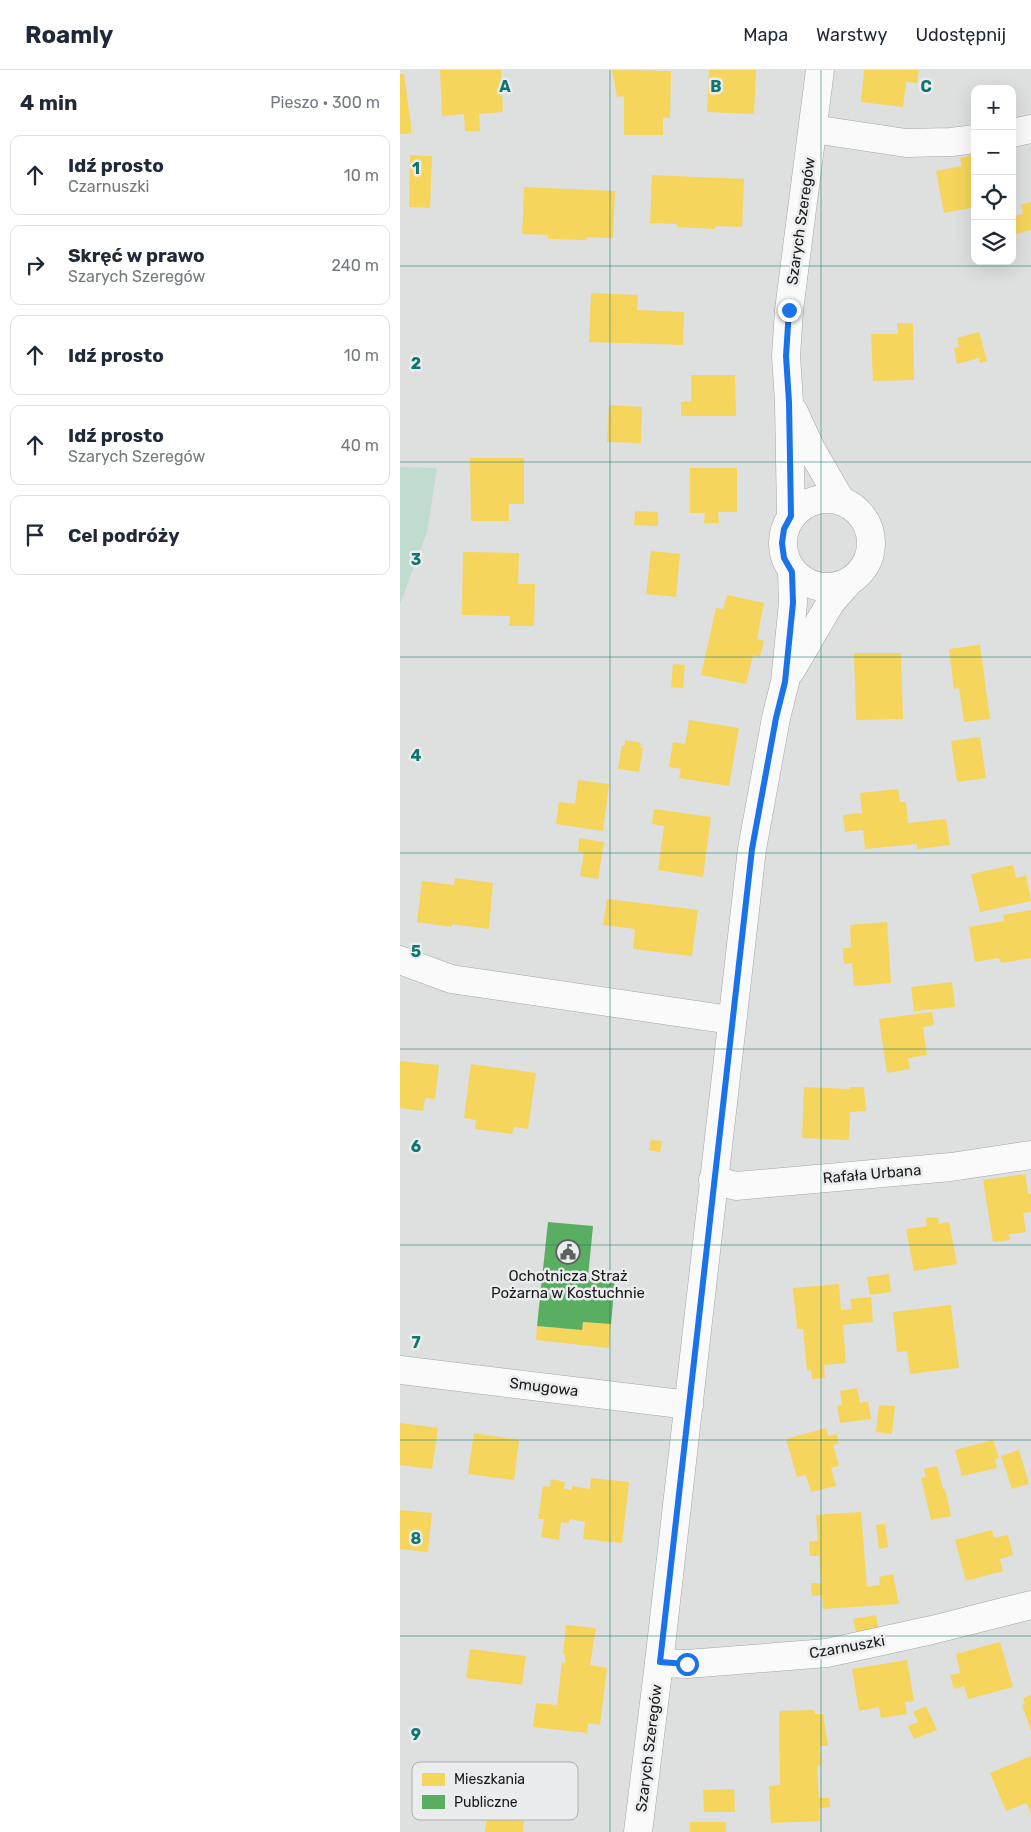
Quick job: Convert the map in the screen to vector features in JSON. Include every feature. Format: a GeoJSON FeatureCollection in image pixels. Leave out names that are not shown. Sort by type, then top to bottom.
{"type":"FeatureCollection","features":[{"type":"Feature","properties":{"kind":"street","name":"Szarych Szeregów"},"geometry":{"type":"LineString","coordinates":[[791,516],[789,402],[786,356],[789,310],[820,70]]}},
{"type":"Feature","properties":{"kind":"street"},"geometry":{"type":"LineString","coordinates":[[813,129],[906,143],[971,140]]}},
{"type":"Feature","properties":{"kind":"street"},"geometry":{"type":"LineString","coordinates":[[1016,132],[1031,129]]}},
{"type":"Feature","properties":{"kind":"street","name":"Szarych Szeregów"},"geometry":{"type":"LineString","coordinates":[[789,402],[811,448],[841,501]]}},
{"type":"Feature","properties":{"kind":"street"},"geometry":{"type":"LineString","coordinates":[[827,498],[841,501],[853,508],[863,518],[869,530],[871,544],[869,559],[860,573],[848,583],[834,588],[818,588],[804,582],[792,572],[784,558],[782,543],[784,529],[791,516],[801,507],[814,500],[827,498]]}},
{"type":"Feature","properties":{"kind":"street","name":"Szarych Szeregów"},"geometry":{"type":"LineString","coordinates":[[638,1832],[660,1662],[731,1020],[752,849],[776,718],[785,682],[793,603],[792,572]]}},
{"type":"Feature","properties":{"kind":"street","name":"Szarych Szeregów"},"geometry":{"type":"LineString","coordinates":[[785,682],[831,602],[848,583]]}},
{"type":"Feature","properties":{"kind":"street"},"geometry":{"type":"LineString","coordinates":[[400,960],[451,979],[731,1020]]}},
{"type":"Feature","properties":{"kind":"street","name":"Rafała Urbana"},"geometry":{"type":"LineString","coordinates":[[713,1180],[736,1186],[951,1167],[1031,1155]]}},
{"type":"Feature","properties":{"kind":"street","name":"Smugowa"},"geometry":{"type":"LineString","coordinates":[[400,1370],[689,1405]]}},
{"type":"Feature","properties":{"kind":"street","name":"Czarnuszki"},"geometry":{"type":"LineString","coordinates":[[660,1662],[687,1664],[828,1654],[1031,1605]]}},
{"type":"Feature","properties":{"kind":"green space"},"geometry":{"type":"Polygon","coordinates":[[[400,467],[437,468],[427,532],[400,604],[400,467]]]}},
{"type":"Feature","properties":{"kind":"building: Mieszkania"},"geometry":{"type":"Polygon","coordinates":[[[440,70],[501,70],[503,112],[479,114],[480,131],[465,131],[464,114],[442,116],[440,70]]]}},
{"type":"Feature","properties":{"kind":"building: Mieszkania"},"geometry":{"type":"Polygon","coordinates":[[[612,70],[671,71],[670,118],[663,118],[663,135],[624,135],[624,96],[617,97],[612,70]]]}},
{"type":"Feature","properties":{"kind":"building: Mieszkania"},"geometry":{"type":"Polygon","coordinates":[[[709,70],[756,70],[754,114],[707,112],[709,70]]]}},
{"type":"Feature","properties":{"kind":"building: Mieszkania"},"geometry":{"type":"Polygon","coordinates":[[[864,70],[919,70],[917,83],[906,82],[903,107],[861,102],[864,70]]]}},
{"type":"Feature","properties":{"kind":"building: Mieszkania"},"geometry":{"type":"Polygon","coordinates":[[[400,74],[404,74],[411,133],[400,134],[400,74]]]}},
{"type":"Feature","properties":{"kind":"building: Mieszkania"},"geometry":{"type":"Polygon","coordinates":[[[410,155],[432,156],[430,208],[409,207],[410,155]]]}},
{"type":"Feature","properties":{"kind":"building: Mieszkania"},"geometry":{"type":"Polygon","coordinates":[[[971,155],[971,208],[944,213],[936,171],[962,166],[960,158],[971,155]]]}},
{"type":"Feature","properties":{"kind":"building: Mieszkania"},"geometry":{"type":"Polygon","coordinates":[[[652,175],[744,179],[742,227],[715,226],[715,229],[677,227],[677,224],[650,223],[652,175]]]}},
{"type":"Feature","properties":{"kind":"building: Mieszkania"},"geometry":{"type":"Polygon","coordinates":[[[524,187],[615,191],[613,238],[587,237],[586,240],[548,239],[548,235],[522,234],[524,187]]]}},
{"type":"Feature","properties":{"kind":"building: Mieszkania"},"geometry":{"type":"Polygon","coordinates":[[[1031,202],[1031,230],[1016,234],[1016,216],[1023,214],[1021,205],[1031,202]]]}},
{"type":"Feature","properties":{"kind":"building: Mieszkania"},"geometry":{"type":"Polygon","coordinates":[[[591,293],[638,295],[637,310],[684,312],[683,345],[589,342],[591,293]]]}},
{"type":"Feature","properties":{"kind":"building: Mieszkania"},"geometry":{"type":"Polygon","coordinates":[[[897,323],[913,323],[914,380],[873,381],[871,334],[898,334],[897,323]]]}},
{"type":"Feature","properties":{"kind":"building: Mieszkania"},"geometry":{"type":"Polygon","coordinates":[[[979,332],[987,361],[980,363],[979,358],[957,364],[954,348],[959,347],[957,338],[979,332]]]}},
{"type":"Feature","properties":{"kind":"building: Mieszkania"},"geometry":{"type":"Polygon","coordinates":[[[691,375],[735,375],[736,416],[681,416],[681,402],[691,401],[691,375]]]}},
{"type":"Feature","properties":{"kind":"building: Mieszkania"},"geometry":{"type":"Polygon","coordinates":[[[609,405],[642,407],[641,443],[607,442],[609,405]]]}},
{"type":"Feature","properties":{"kind":"building: Mieszkania"},"geometry":{"type":"Polygon","coordinates":[[[470,458],[524,458],[524,504],[509,504],[509,521],[471,521],[470,458]]]}},
{"type":"Feature","properties":{"kind":"building: Mieszkania"},"geometry":{"type":"Polygon","coordinates":[[[690,468],[737,468],[737,512],[718,512],[719,523],[704,523],[705,513],[690,513],[690,468]]]}},
{"type":"Feature","properties":{"kind":"building: Mieszkania"},"geometry":{"type":"Polygon","coordinates":[[[635,511],[658,512],[658,526],[634,525],[635,511]]]}},
{"type":"Feature","properties":{"kind":"building: Mieszkania"},"geometry":{"type":"Polygon","coordinates":[[[651,551],[680,554],[676,597],[646,594],[651,551]]]}},
{"type":"Feature","properties":{"kind":"building: Mieszkania"},"geometry":{"type":"Polygon","coordinates":[[[463,552],[519,553],[518,584],[535,584],[534,626],[509,626],[510,616],[462,615],[463,552]]]}},
{"type":"Feature","properties":{"kind":"building: Mieszkania"},"geometry":{"type":"Polygon","coordinates":[[[727,595],[764,603],[757,639],[764,641],[760,657],[753,655],[746,684],[701,675],[716,608],[723,609],[727,595]]]}},
{"type":"Feature","properties":{"kind":"building: Mieszkania"},"geometry":{"type":"Polygon","coordinates":[[[980,645],[990,719],[964,722],[959,688],[954,689],[949,649],[980,645]]]}},
{"type":"Feature","properties":{"kind":"building: Mieszkania"},"geometry":{"type":"Polygon","coordinates":[[[854,653],[901,653],[903,719],[856,720],[854,653]]]}},
{"type":"Feature","properties":{"kind":"building: Mieszkania"},"geometry":{"type":"Polygon","coordinates":[[[673,664],[685,665],[683,688],[671,687],[673,664]]]}},
{"type":"Feature","properties":{"kind":"building: Mieszkania"},"geometry":{"type":"Polygon","coordinates":[[[689,720],[739,728],[729,786],[679,778],[681,769],[669,767],[673,742],[685,744],[689,720]]]}},
{"type":"Feature","properties":{"kind":"building: Mieszkania"},"geometry":{"type":"Polygon","coordinates":[[[980,737],[986,778],[957,782],[951,741],[980,737]]]}},
{"type":"Feature","properties":{"kind":"building: Mieszkania"},"geometry":{"type":"Polygon","coordinates":[[[625,740],[641,743],[640,747],[643,748],[639,772],[618,769],[622,745],[625,745],[625,740]]]}},
{"type":"Feature","properties":{"kind":"building: Mieszkania"},"geometry":{"type":"Polygon","coordinates":[[[578,780],[609,784],[603,831],[556,824],[559,802],[575,804],[578,780]]]}},
{"type":"Feature","properties":{"kind":"building: Mieszkania"},"geometry":{"type":"Polygon","coordinates":[[[898,789],[900,802],[906,802],[908,823],[946,819],[950,845],[917,849],[917,844],[865,849],[863,830],[845,832],[843,815],[862,813],[860,793],[898,789]]]}},
{"type":"Feature","properties":{"kind":"building: Mieszkania"},"geometry":{"type":"Polygon","coordinates":[[[654,809],[711,817],[703,877],[658,870],[664,826],[652,824],[654,809]]]}},
{"type":"Feature","properties":{"kind":"building: Mieszkania"},"geometry":{"type":"Polygon","coordinates":[[[579,838],[604,842],[598,879],[580,876],[584,853],[578,852],[579,838]]]}},
{"type":"Feature","properties":{"kind":"building: Mieszkania"},"geometry":{"type":"Polygon","coordinates":[[[1013,865],[1016,878],[1026,875],[1031,901],[980,912],[971,874],[1013,865]]]}},
{"type":"Feature","properties":{"kind":"building: Mieszkania"},"geometry":{"type":"Polygon","coordinates":[[[455,878],[493,883],[489,929],[452,924],[452,927],[417,922],[422,881],[454,885],[455,878]]]}},
{"type":"Feature","properties":{"kind":"building: Mieszkania"},"geometry":{"type":"Polygon","coordinates":[[[607,899],[698,910],[692,956],[633,949],[635,929],[603,925],[607,899]]]}},
{"type":"Feature","properties":{"kind":"building: Mieszkania"},"geometry":{"type":"Polygon","coordinates":[[[1031,910],[1031,958],[1001,963],[999,958],[975,962],[969,927],[1004,921],[1003,915],[1031,910]]]}},
{"type":"Feature","properties":{"kind":"building: Mieszkania"},"geometry":{"type":"Polygon","coordinates":[[[887,922],[891,983],[854,986],[852,963],[844,964],[843,948],[851,948],[850,925],[887,922]]]}},
{"type":"Feature","properties":{"kind":"building: Mieszkania"},"geometry":{"type":"Polygon","coordinates":[[[952,982],[955,1007],[914,1011],[911,987],[952,982]]]}},
{"type":"Feature","properties":{"kind":"building: Mieszkania"},"geometry":{"type":"Polygon","coordinates":[[[932,1012],[934,1025],[923,1027],[927,1055],[908,1058],[910,1069],[887,1073],[879,1019],[932,1012]]]}},
{"type":"Feature","properties":{"kind":"building: Mieszkania"},"geometry":{"type":"Polygon","coordinates":[[[400,1061],[439,1065],[435,1099],[425,1098],[423,1111],[400,1108],[400,1061]]]}},
{"type":"Feature","properties":{"kind":"building: Mieszkania"},"geometry":{"type":"Polygon","coordinates":[[[471,1064],[536,1073],[528,1129],[514,1127],[512,1134],[475,1129],[476,1120],[464,1118],[471,1064]]]}},
{"type":"Feature","properties":{"kind":"building: Mieszkania"},"geometry":{"type":"Polygon","coordinates":[[[804,1087],[850,1089],[850,1087],[864,1087],[866,1111],[850,1112],[849,1140],[802,1138],[804,1087]]]}},
{"type":"Feature","properties":{"kind":"building: Mieszkania"},"geometry":{"type":"Polygon","coordinates":[[[651,1140],[662,1141],[660,1152],[649,1150],[651,1140]]]}},
{"type":"Feature","properties":{"kind":"building: Mieszkania"},"geometry":{"type":"Polygon","coordinates":[[[1025,1174],[1028,1194],[1031,1194],[1031,1212],[1023,1213],[1026,1232],[1009,1234],[1010,1240],[993,1242],[983,1180],[1025,1174]]]}},
{"type":"Feature","properties":{"kind":"building: Mieszkania"},"geometry":{"type":"Polygon","coordinates":[[[938,1217],[939,1224],[949,1222],[957,1264],[914,1271],[906,1229],[927,1226],[926,1218],[938,1217]]]}},
{"type":"Feature","properties":{"kind":"building: Mieszkania"},"geometry":{"type":"Polygon","coordinates":[[[889,1274],[891,1292],[870,1295],[867,1277],[889,1274]]]}},
{"type":"Feature","properties":{"kind":"building: Mieszkania"},"geometry":{"type":"Polygon","coordinates":[[[839,1284],[841,1310],[852,1309],[850,1299],[871,1297],[873,1322],[843,1325],[846,1363],[824,1365],[825,1378],[812,1379],[811,1370],[807,1371],[803,1329],[797,1329],[793,1288],[839,1284]]]}},
{"type":"Feature","properties":{"kind":"building: Mieszkania"},"geometry":{"type":"Polygon","coordinates":[[[951,1305],[959,1368],[910,1374],[907,1351],[897,1352],[893,1312],[951,1305]]]}},
{"type":"Feature","properties":{"kind":"building: Mieszkania"},"geometry":{"type":"Polygon","coordinates":[[[583,1322],[611,1324],[609,1348],[536,1340],[537,1326],[582,1330],[583,1322]]]}},
{"type":"Feature","properties":{"kind":"building: Mieszkania"},"geometry":{"type":"Polygon","coordinates":[[[857,1388],[860,1403],[868,1401],[871,1419],[840,1423],[837,1406],[842,1405],[840,1391],[857,1388]]]}},
{"type":"Feature","properties":{"kind":"building: Mieszkania"},"geometry":{"type":"Polygon","coordinates":[[[879,1405],[895,1406],[892,1434],[876,1432],[879,1405]]]}},
{"type":"Feature","properties":{"kind":"building: Mieszkania"},"geometry":{"type":"Polygon","coordinates":[[[400,1423],[438,1428],[432,1469],[400,1465],[400,1423]]]}},
{"type":"Feature","properties":{"kind":"building: Mieszkania"},"geometry":{"type":"Polygon","coordinates":[[[826,1428],[828,1436],[837,1434],[839,1444],[833,1445],[839,1466],[831,1468],[836,1486],[811,1492],[806,1475],[797,1477],[786,1439],[826,1428]]]}},
{"type":"Feature","properties":{"kind":"building: Mieszkania"},"geometry":{"type":"Polygon","coordinates":[[[474,1433],[519,1440],[514,1480],[468,1474],[474,1433]]]}},
{"type":"Feature","properties":{"kind":"building: Mieszkania"},"geometry":{"type":"Polygon","coordinates":[[[993,1440],[999,1458],[995,1459],[997,1468],[962,1476],[955,1450],[993,1440]]]}},
{"type":"Feature","properties":{"kind":"building: Mieszkania"},"geometry":{"type":"Polygon","coordinates":[[[1019,1450],[1029,1484],[1012,1489],[1001,1456],[1019,1450]]]}},
{"type":"Feature","properties":{"kind":"building: Mieszkania"},"geometry":{"type":"Polygon","coordinates":[[[937,1466],[943,1489],[945,1489],[951,1516],[931,1520],[921,1478],[926,1477],[924,1469],[937,1466]]]}},
{"type":"Feature","properties":{"kind":"building: Mieszkania"},"geometry":{"type":"Polygon","coordinates":[[[591,1478],[629,1482],[622,1543],[583,1539],[585,1522],[570,1519],[569,1523],[561,1522],[559,1540],[541,1537],[544,1519],[538,1519],[543,1486],[550,1487],[551,1479],[565,1482],[564,1489],[572,1490],[572,1486],[590,1489],[591,1478]]]}},
{"type":"Feature","properties":{"kind":"building: Mieszkania"},"geometry":{"type":"Polygon","coordinates":[[[400,1510],[432,1513],[428,1552],[400,1549],[400,1510]]]}},
{"type":"Feature","properties":{"kind":"building: Mieszkania"},"geometry":{"type":"Polygon","coordinates":[[[861,1512],[867,1587],[880,1585],[879,1577],[893,1574],[899,1604],[823,1609],[822,1595],[812,1596],[811,1583],[821,1583],[819,1556],[810,1556],[809,1542],[818,1541],[816,1515],[861,1512]]]}},
{"type":"Feature","properties":{"kind":"building: Mieszkania"},"geometry":{"type":"Polygon","coordinates":[[[885,1524],[888,1547],[879,1549],[876,1525],[885,1524]]]}},
{"type":"Feature","properties":{"kind":"building: Mieszkania"},"geometry":{"type":"Polygon","coordinates":[[[992,1530],[994,1538],[1008,1535],[1013,1555],[1000,1559],[1003,1571],[966,1581],[955,1540],[992,1530]]]}},
{"type":"Feature","properties":{"kind":"building: Mieszkania"},"geometry":{"type":"Polygon","coordinates":[[[876,1615],[878,1628],[856,1632],[853,1619],[876,1615]]]}},
{"type":"Feature","properties":{"kind":"building: Mieszkania"},"geometry":{"type":"Polygon","coordinates":[[[566,1625],[596,1628],[590,1665],[607,1668],[600,1725],[588,1723],[587,1733],[533,1727],[536,1703],[557,1705],[562,1662],[565,1663],[565,1655],[563,1654],[566,1625]]]}},
{"type":"Feature","properties":{"kind":"building: Mieszkania"},"geometry":{"type":"Polygon","coordinates":[[[1000,1642],[1013,1687],[968,1699],[964,1686],[954,1689],[950,1675],[960,1673],[956,1654],[1000,1642]]]}},
{"type":"Feature","properties":{"kind":"building: Mieszkania"},"geometry":{"type":"Polygon","coordinates":[[[470,1649],[526,1656],[522,1685],[466,1678],[470,1649]]]}},
{"type":"Feature","properties":{"kind":"building: Mieszkania"},"geometry":{"type":"Polygon","coordinates":[[[907,1660],[914,1701],[905,1702],[907,1714],[881,1718],[879,1707],[859,1711],[852,1669],[907,1660]]]}},
{"type":"Feature","properties":{"kind":"building: Mieszkania"},"geometry":{"type":"Polygon","coordinates":[[[1031,1695],[1031,1731],[1022,1705],[1025,1704],[1023,1698],[1031,1695]]]}},
{"type":"Feature","properties":{"kind":"building: Mieszkania"},"geometry":{"type":"Polygon","coordinates":[[[926,1706],[937,1730],[914,1739],[908,1726],[918,1722],[913,1712],[926,1706]]]}},
{"type":"Feature","properties":{"kind":"building: Mieszkania"},"geometry":{"type":"Polygon","coordinates":[[[814,1710],[815,1714],[823,1714],[828,1746],[820,1746],[821,1765],[817,1766],[819,1798],[829,1798],[830,1807],[819,1808],[820,1821],[771,1823],[769,1786],[780,1785],[779,1711],[814,1710]]]}},
{"type":"Feature","properties":{"kind":"building: Mieszkania"},"geometry":{"type":"Polygon","coordinates":[[[1031,1756],[1031,1814],[1026,1803],[1006,1811],[990,1773],[1031,1756]]]}},
{"type":"Feature","properties":{"kind":"building: Mieszkania"},"geometry":{"type":"Polygon","coordinates":[[[734,1789],[735,1812],[704,1812],[703,1790],[734,1789]]]}},
{"type":"Feature","properties":{"kind":"building: Mieszkania"},"geometry":{"type":"Polygon","coordinates":[[[486,1820],[524,1821],[523,1832],[485,1832],[486,1820]]]}},
{"type":"Feature","properties":{"kind":"building: Mieszkania"},"geometry":{"type":"Polygon","coordinates":[[[690,1822],[726,1822],[726,1832],[690,1832],[690,1822]]]}},
{"type":"Feature","properties":{"kind":"building: Publiczne","name":"Ochotnicza Straż Pożarna w Kostuchnie"},"geometry":{"type":"Polygon","coordinates":[[[548,1222],[593,1226],[588,1277],[615,1280],[611,1324],[583,1322],[582,1330],[537,1326],[548,1222]]]}},
{"type":"Feature","properties":{"kind":"place","name":"Ochotnicza Straż Pożarna w Kostuchnie"},"geometry":{"type":"Point","coordinates":[568,1252]}},
{"type":"Feature","properties":{"kind":"route"},"geometry":{"type":"LineString","coordinates":[[687,1664],[660,1662],[731,1020],[752,849],[776,718],[785,682],[793,603],[792,572],[784,558],[782,543],[784,529],[791,516],[789,402],[786,356],[789,310]]}}]}
